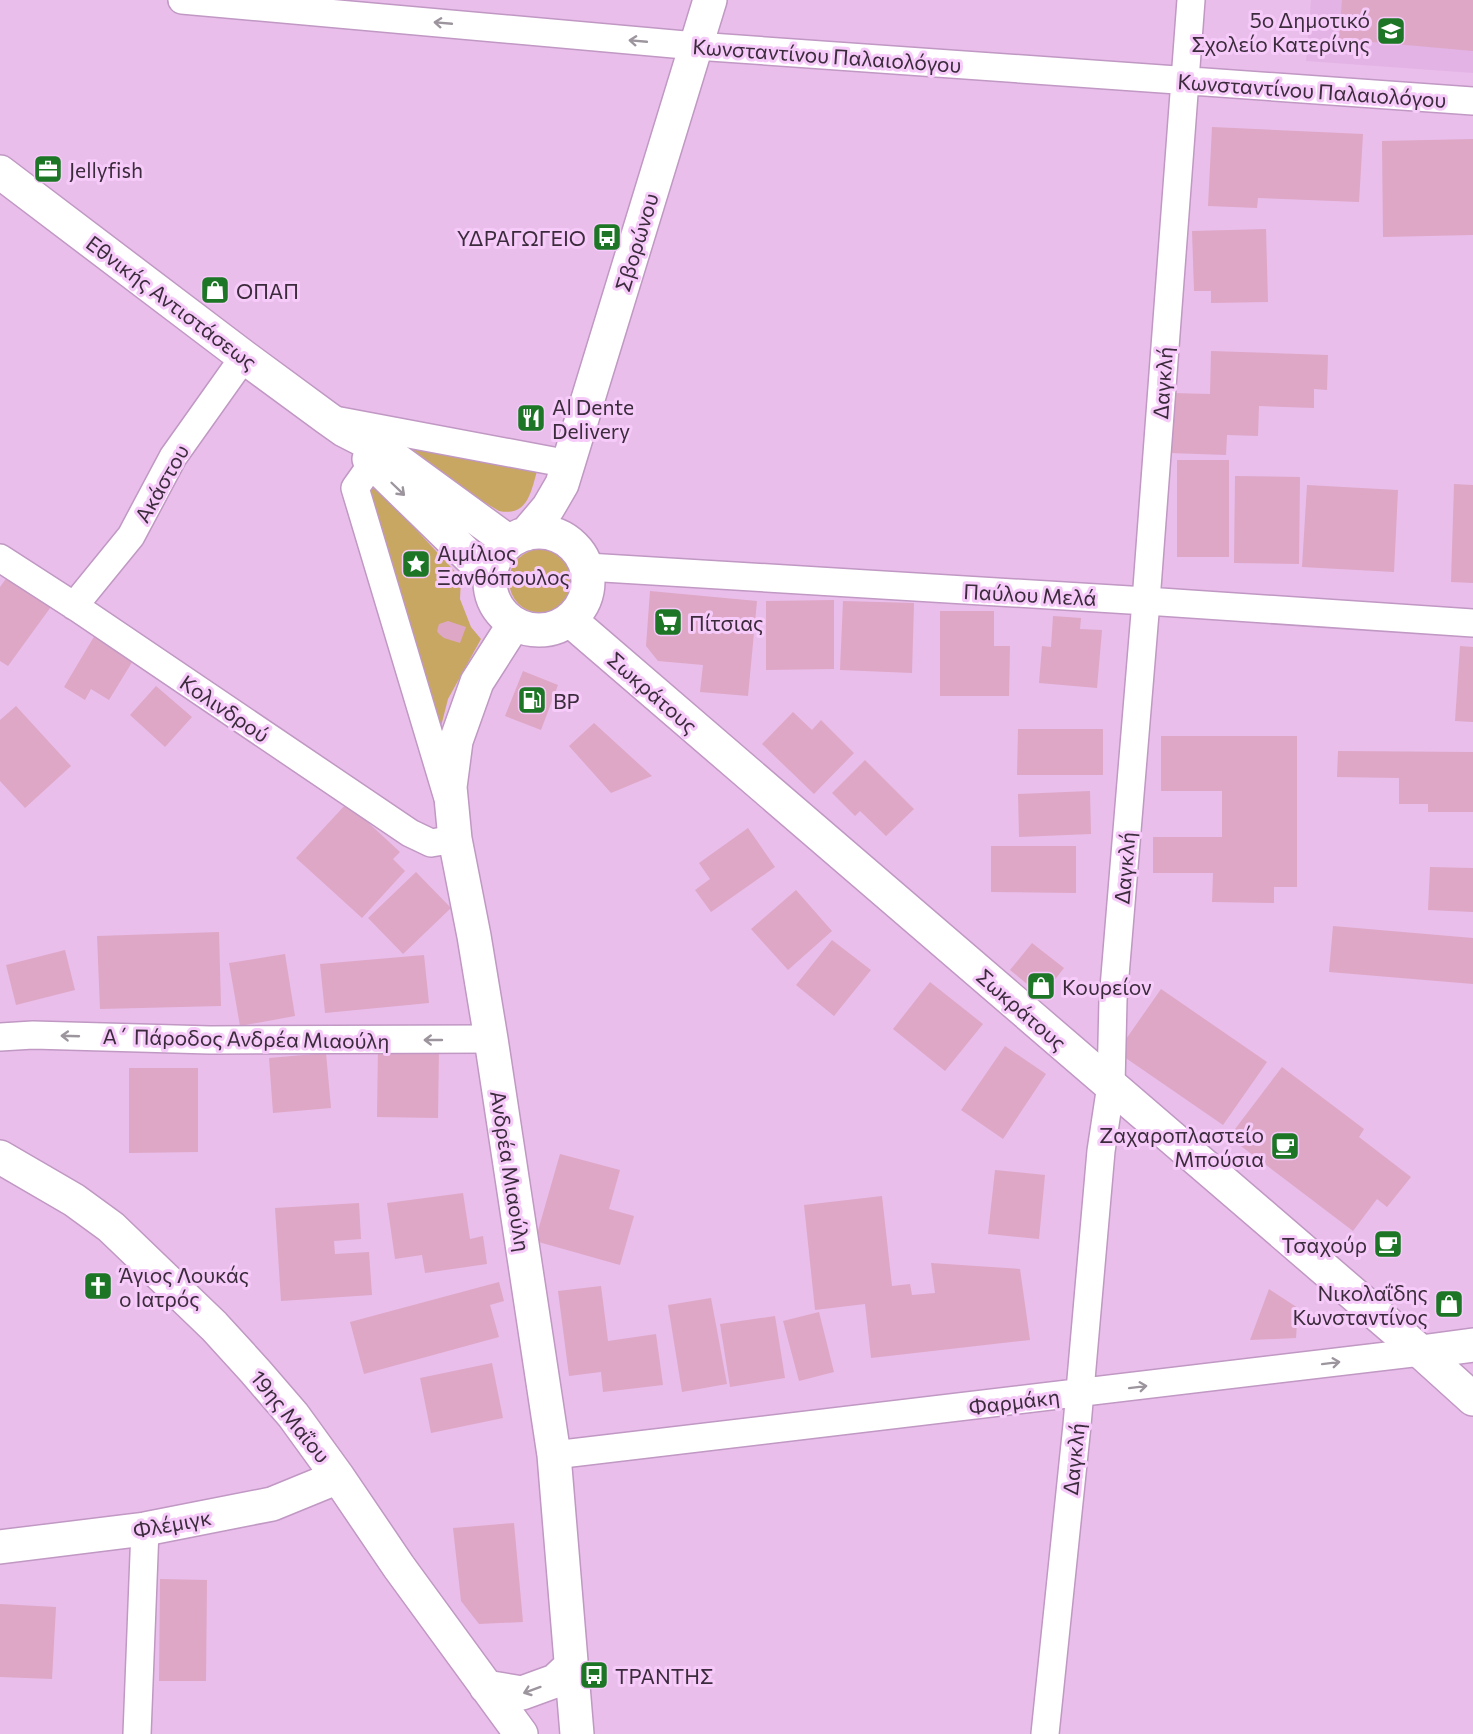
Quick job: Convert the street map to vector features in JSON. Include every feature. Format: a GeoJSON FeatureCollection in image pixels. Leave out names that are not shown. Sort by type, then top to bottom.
{"type":"FeatureCollection","features":[{"type":"Feature","properties":{"kind":"main road","name":"Σβορώνου"},"geometry":{"type":"LineString","coordinates":[[566,474],[710,0]]}},
{"type":"Feature","properties":{"kind":"main road","name":"Εθνικής Αντιστάσεως"},"geometry":{"type":"LineString","coordinates":[[0,172],[336,424]]}},
{"type":"Feature","properties":{"kind":"main road"},"geometry":{"type":"LineString","coordinates":[[336,424],[383,450],[518,538]]}},
{"type":"Feature","properties":{"kind":"main road"},"geometry":{"type":"LineString","coordinates":[[336,424],[372,464],[490,577]]}},
{"type":"Feature","properties":{"kind":"main road"},"geometry":{"type":"LineString","coordinates":[[566,474],[565,514],[589,582],[587,596],[580,610],[570,620],[557,627],[542,630],[528,629],[514,624],[495,604],[490,577],[493,564],[500,552],[518,538],[548,508],[566,474]]}},
{"type":"Feature","properties":{"kind":"main road"},"geometry":{"type":"LineString","coordinates":[[518,538],[534,531],[548,532],[561,537],[580,556]]}},
{"type":"Feature","properties":{"kind":"main road","name":"Σωκράτους"},"geometry":{"type":"LineString","coordinates":[[570,620],[1473,1399]]}},
{"type":"Feature","properties":{"kind":"main road","name":"Ανδρέα Μιαούλη"},"geometry":{"type":"LineString","coordinates":[[514,624],[477,682],[456,741],[450,787],[454,827],[491,1039],[554,1455],[577,1734]]}},
{"type":"Feature","properties":{"kind":"main road","name":"19ης Μαΐου"},"geometry":{"type":"LineString","coordinates":[[0,1157],[74,1200],[111,1227],[214,1326],[255,1371],[293,1415],[399,1567],[521,1734]]}},
{"type":"Feature","properties":{"kind":"main road","name":"Φαρμάκη"},"geometry":{"type":"LineString","coordinates":[[1421,1352],[1473,1345]]}},
{"type":"Feature","properties":{"kind":"main road","name":"Φλέμιγκ"},"geometry":{"type":"LineString","coordinates":[[0,1547],[145,1529],[272,1504],[338,1477]]}},
{"type":"Feature","properties":{"kind":"main road"},"geometry":{"type":"LineString","coordinates":[[486,1687],[522,1693],[555,1682],[571,1666]]}},
{"type":"Feature","properties":{"kind":"street","name":"Κωνσταντίνου Παλαιολόγου"},"geometry":{"type":"LineString","coordinates":[[182,0],[696,46],[1473,101]]}},
{"type":"Feature","properties":{"kind":"street","name":"Δαγκλή"},"geometry":{"type":"LineString","coordinates":[[1045,1734],[1080,1394],[1101,1151],[1111,1085],[1113,1000],[1146,601],[1191,0]]}},
{"type":"Feature","properties":{"kind":"street","name":"Ακάστου"},"geometry":{"type":"LineString","coordinates":[[74,606],[131,536],[173,457],[244,357]]}},
{"type":"Feature","properties":{"kind":"street"},"geometry":{"type":"LineString","coordinates":[[336,424],[566,474]]}},
{"type":"Feature","properties":{"kind":"street"},"geometry":{"type":"LineString","coordinates":[[372,464],[355,488],[454,827]]}},
{"type":"Feature","properties":{"kind":"street","name":"Παύλου Μελά"},"geometry":{"type":"LineString","coordinates":[[580,556],[1146,601],[1473,623]]}},
{"type":"Feature","properties":{"kind":"street","name":"Κολινδρού"},"geometry":{"type":"LineString","coordinates":[[0,558],[410,833],[432,843],[454,827]]}},
{"type":"Feature","properties":{"kind":"street","name":"Α΄ Πάροδος Ανδρέα Μιαούλη"},"geometry":{"type":"LineString","coordinates":[[0,1037],[33,1035],[210,1040],[491,1039]]}},
{"type":"Feature","properties":{"kind":"street","name":"Φαρμάκη"},"geometry":{"type":"LineString","coordinates":[[554,1455],[1421,1352]]}},
{"type":"Feature","properties":{"kind":"street"},"geometry":{"type":"LineString","coordinates":[[137,1734],[145,1529]]}},
{"type":"Feature","properties":{"kind":"shaded area","name":"5ο Δημοτικό Σχολείο Κατερίνης"},"geometry":{"type":"Polygon","coordinates":[[[1311,0],[1473,0],[1473,73],[1306,61],[1311,0]]]}},
{"type":"Feature","properties":{"kind":"shaded area"},"geometry":{"type":"Polygon","coordinates":[[[368,433],[538,468],[523,506],[509,512],[499,511],[368,433]]]}},
{"type":"Feature","properties":{"kind":"shaded area"},"geometry":{"type":"Polygon","coordinates":[[[371,481],[461,578],[460,599],[471,627],[481,639],[448,699],[438,738],[362,493],[371,481]]]}},
{"type":"Feature","properties":{"kind":"shaded area"},"geometry":{"type":"Polygon","coordinates":[[[541,549],[564,558],[573,581],[564,604],[541,613],[518,604],[509,581],[518,558],[541,549]]]}},
{"type":"Feature","properties":{"kind":"building"},"geometry":{"type":"Polygon","coordinates":[[[1342,0],[1473,0],[1473,51],[1339,39],[1342,0]]]}},
{"type":"Feature","properties":{"kind":"building"},"geometry":{"type":"Polygon","coordinates":[[[1212,127],[1363,134],[1359,202],[1258,198],[1257,208],[1208,206],[1212,127]]]}},
{"type":"Feature","properties":{"kind":"building"},"geometry":{"type":"Polygon","coordinates":[[[1473,139],[1473,235],[1383,237],[1382,141],[1473,139]]]}},
{"type":"Feature","properties":{"kind":"building"},"geometry":{"type":"Polygon","coordinates":[[[1266,229],[1268,302],[1211,303],[1211,291],[1194,291],[1192,231],[1266,229]]]}},
{"type":"Feature","properties":{"kind":"building"},"geometry":{"type":"Polygon","coordinates":[[[1211,351],[1328,355],[1327,390],[1314,389],[1314,408],[1259,406],[1258,436],[1227,435],[1226,455],[1170,453],[1173,393],[1210,394],[1211,351]]]}},
{"type":"Feature","properties":{"kind":"building"},"geometry":{"type":"Polygon","coordinates":[[[1177,460],[1229,460],[1229,557],[1177,557],[1177,460]]]}},
{"type":"Feature","properties":{"kind":"building"},"geometry":{"type":"Polygon","coordinates":[[[1235,476],[1300,477],[1299,564],[1234,563],[1235,476]]]}},
{"type":"Feature","properties":{"kind":"building"},"geometry":{"type":"Polygon","coordinates":[[[1454,484],[1473,485],[1473,583],[1451,582],[1454,484]]]}},
{"type":"Feature","properties":{"kind":"building"},"geometry":{"type":"Polygon","coordinates":[[[1307,485],[1398,490],[1394,572],[1302,567],[1307,485]]]}},
{"type":"Feature","properties":{"kind":"building"},"geometry":{"type":"Polygon","coordinates":[[[10,573],[53,604],[8,666],[0,661],[0,587],[10,573]]]}},
{"type":"Feature","properties":{"kind":"building"},"geometry":{"type":"Polygon","coordinates":[[[650,591],[757,601],[748,696],[700,692],[703,665],[658,661],[646,646],[650,591]]]}},
{"type":"Feature","properties":{"kind":"building"},"geometry":{"type":"Polygon","coordinates":[[[834,600],[834,669],[766,670],[766,601],[834,600]]]}},
{"type":"Feature","properties":{"kind":"building"},"geometry":{"type":"Polygon","coordinates":[[[843,601],[914,603],[912,673],[840,670],[843,601]]]}},
{"type":"Feature","properties":{"kind":"building"},"geometry":{"type":"Polygon","coordinates":[[[940,611],[994,611],[994,646],[1010,646],[1009,696],[940,696],[940,611]]]}},
{"type":"Feature","properties":{"kind":"building"},"geometry":{"type":"Polygon","coordinates":[[[1053,616],[1081,618],[1080,629],[1102,630],[1097,688],[1039,683],[1042,646],[1051,647],[1053,616]]]}},
{"type":"Feature","properties":{"kind":"building"},"geometry":{"type":"Polygon","coordinates":[[[448,621],[466,627],[460,643],[444,638],[437,631],[439,624],[448,621]]]}},
{"type":"Feature","properties":{"kind":"building"},"geometry":{"type":"Polygon","coordinates":[[[95,635],[134,659],[109,700],[91,689],[85,700],[64,687],[95,635]]]}},
{"type":"Feature","properties":{"kind":"building"},"geometry":{"type":"Polygon","coordinates":[[[1460,646],[1473,647],[1473,722],[1455,721],[1460,646]]]}},
{"type":"Feature","properties":{"kind":"building","name":"BP"},"geometry":{"type":"Polygon","coordinates":[[[523,671],[558,685],[541,730],[505,716],[523,671]]]}},
{"type":"Feature","properties":{"kind":"building"},"geometry":{"type":"Polygon","coordinates":[[[156,686],[192,717],[165,747],[130,715],[156,686]]]}},
{"type":"Feature","properties":{"kind":"building"},"geometry":{"type":"Polygon","coordinates":[[[16,706],[71,766],[25,808],[0,781],[0,720],[16,706]]]}},
{"type":"Feature","properties":{"kind":"building"},"geometry":{"type":"Polygon","coordinates":[[[793,712],[812,730],[821,720],[854,753],[814,794],[762,744],[793,712]]]}},
{"type":"Feature","properties":{"kind":"building"},"geometry":{"type":"Polygon","coordinates":[[[594,723],[652,776],[611,793],[569,746],[594,723]]]}},
{"type":"Feature","properties":{"kind":"building"},"geometry":{"type":"Polygon","coordinates":[[[1018,729],[1103,729],[1103,775],[1017,775],[1018,729]]]}},
{"type":"Feature","properties":{"kind":"building"},"geometry":{"type":"Polygon","coordinates":[[[1161,736],[1297,736],[1297,887],[1274,887],[1274,903],[1212,902],[1213,873],[1153,873],[1153,837],[1222,837],[1222,791],[1161,791],[1161,736]]]}},
{"type":"Feature","properties":{"kind":"building"},"geometry":{"type":"Polygon","coordinates":[[[1338,751],[1473,752],[1473,812],[1428,812],[1428,804],[1399,804],[1399,778],[1337,777],[1338,751]]]}},
{"type":"Feature","properties":{"kind":"building"},"geometry":{"type":"Polygon","coordinates":[[[865,760],[914,809],[886,836],[860,811],[855,816],[832,793],[865,760]]]}},
{"type":"Feature","properties":{"kind":"building"},"geometry":{"type":"Polygon","coordinates":[[[1090,791],[1091,834],[1019,837],[1018,794],[1090,791]]]}},
{"type":"Feature","properties":{"kind":"building"},"geometry":{"type":"Polygon","coordinates":[[[347,803],[400,852],[393,859],[405,871],[362,918],[296,858],[347,803]]]}},
{"type":"Feature","properties":{"kind":"building"},"geometry":{"type":"Polygon","coordinates":[[[748,828],[775,867],[711,912],[695,890],[710,879],[699,863],[748,828]]]}},
{"type":"Feature","properties":{"kind":"building"},"geometry":{"type":"Polygon","coordinates":[[[991,846],[1076,846],[1076,893],[991,892],[991,846]]]}},
{"type":"Feature","properties":{"kind":"building"},"geometry":{"type":"Polygon","coordinates":[[[1430,867],[1473,868],[1473,912],[1428,910],[1430,867]]]}},
{"type":"Feature","properties":{"kind":"building"},"geometry":{"type":"Polygon","coordinates":[[[416,872],[451,908],[403,954],[368,918],[416,872]]]}},
{"type":"Feature","properties":{"kind":"building"},"geometry":{"type":"Polygon","coordinates":[[[796,890],[832,931],[788,970],[751,929],[796,890]]]}},
{"type":"Feature","properties":{"kind":"building"},"geometry":{"type":"Polygon","coordinates":[[[1333,926],[1473,938],[1473,984],[1329,972],[1333,926]]]}},
{"type":"Feature","properties":{"kind":"building"},"geometry":{"type":"Polygon","coordinates":[[[219,932],[221,1006],[100,1009],[97,936],[219,932]]]}},
{"type":"Feature","properties":{"kind":"building"},"geometry":{"type":"Polygon","coordinates":[[[832,940],[871,970],[834,1016],[796,985],[832,940]]]}},
{"type":"Feature","properties":{"kind":"building"},"geometry":{"type":"Polygon","coordinates":[[[1032,943],[1064,968],[1042,996],[1010,970],[1032,943]]]}},
{"type":"Feature","properties":{"kind":"building"},"geometry":{"type":"Polygon","coordinates":[[[65,950],[75,990],[16,1005],[6,965],[65,950]]]}},
{"type":"Feature","properties":{"kind":"building"},"geometry":{"type":"Polygon","coordinates":[[[285,954],[295,1016],[240,1026],[229,963],[285,954]]]}},
{"type":"Feature","properties":{"kind":"building"},"geometry":{"type":"Polygon","coordinates":[[[424,955],[429,1003],[325,1013],[320,964],[424,955]]]}},
{"type":"Feature","properties":{"kind":"building"},"geometry":{"type":"Polygon","coordinates":[[[930,982],[983,1024],[945,1071],[893,1029],[930,982]]]}},
{"type":"Feature","properties":{"kind":"building"},"geometry":{"type":"Polygon","coordinates":[[[1161,989],[1267,1062],[1223,1125],[1117,1052],[1161,989]]]}},
{"type":"Feature","properties":{"kind":"building"},"geometry":{"type":"Polygon","coordinates":[[[378,1046],[439,1047],[438,1118],[377,1117],[378,1046]]]}},
{"type":"Feature","properties":{"kind":"building"},"geometry":{"type":"Polygon","coordinates":[[[1005,1046],[1046,1074],[1003,1139],[961,1110],[1005,1046]]]}},
{"type":"Feature","properties":{"kind":"building"},"geometry":{"type":"Polygon","coordinates":[[[326,1053],[331,1108],[273,1113],[269,1058],[326,1053]]]}},
{"type":"Feature","properties":{"kind":"building"},"geometry":{"type":"Polygon","coordinates":[[[1282,1067],[1364,1129],[1359,1137],[1411,1177],[1387,1207],[1377,1199],[1353,1231],[1229,1137],[1282,1067]]]}},
{"type":"Feature","properties":{"kind":"building"},"geometry":{"type":"Polygon","coordinates":[[[129,1068],[198,1068],[198,1152],[129,1153],[129,1068]]]}},
{"type":"Feature","properties":{"kind":"building"},"geometry":{"type":"Polygon","coordinates":[[[560,1154],[620,1170],[609,1209],[634,1216],[620,1265],[535,1241],[560,1154]]]}},
{"type":"Feature","properties":{"kind":"building"},"geometry":{"type":"Polygon","coordinates":[[[995,1170],[1045,1175],[1039,1239],[988,1234],[995,1170]]]}},
{"type":"Feature","properties":{"kind":"building"},"geometry":{"type":"Polygon","coordinates":[[[463,1193],[470,1239],[483,1236],[487,1264],[425,1273],[422,1255],[395,1259],[387,1203],[463,1193]]]}},
{"type":"Feature","properties":{"kind":"building"},"geometry":{"type":"Polygon","coordinates":[[[882,1196],[892,1286],[910,1284],[912,1295],[935,1293],[931,1263],[1020,1269],[1030,1340],[871,1358],[865,1304],[815,1310],[804,1205],[882,1196]]]}},
{"type":"Feature","properties":{"kind":"building"},"geometry":{"type":"Polygon","coordinates":[[[359,1203],[361,1239],[334,1241],[335,1254],[369,1252],[372,1295],[281,1301],[275,1208],[359,1203]]]}},
{"type":"Feature","properties":{"kind":"building"},"geometry":{"type":"Polygon","coordinates":[[[499,1282],[504,1301],[490,1305],[499,1337],[364,1374],[350,1322],[499,1282]]]}},
{"type":"Feature","properties":{"kind":"building"},"geometry":{"type":"Polygon","coordinates":[[[601,1286],[608,1341],[656,1334],[663,1385],[603,1392],[601,1372],[569,1376],[558,1291],[601,1286]]]}},
{"type":"Feature","properties":{"kind":"building"},"geometry":{"type":"Polygon","coordinates":[[[1269,1289],[1298,1308],[1296,1338],[1250,1340],[1269,1289]]]}},
{"type":"Feature","properties":{"kind":"building"},"geometry":{"type":"Polygon","coordinates":[[[711,1298],[727,1384],[682,1392],[668,1305],[711,1298]]]}},
{"type":"Feature","properties":{"kind":"building"},"geometry":{"type":"Polygon","coordinates":[[[819,1312],[834,1372],[799,1381],[783,1321],[819,1312]]]}},
{"type":"Feature","properties":{"kind":"building"},"geometry":{"type":"Polygon","coordinates":[[[775,1316],[785,1378],[730,1387],[720,1324],[775,1316]]]}},
{"type":"Feature","properties":{"kind":"building"},"geometry":{"type":"Polygon","coordinates":[[[492,1363],[503,1418],[431,1433],[420,1378],[492,1363]]]}},
{"type":"Feature","properties":{"kind":"building"},"geometry":{"type":"Polygon","coordinates":[[[514,1523],[523,1622],[479,1624],[461,1601],[453,1528],[514,1523]]]}},
{"type":"Feature","properties":{"kind":"building"},"geometry":{"type":"Polygon","coordinates":[[[160,1579],[207,1580],[206,1681],[159,1681],[160,1579]]]}},
{"type":"Feature","properties":{"kind":"building"},"geometry":{"type":"Polygon","coordinates":[[[0,1604],[56,1607],[52,1679],[0,1677],[0,1604]]]}},
{"type":"Feature","properties":{"kind":"place","name":"5ο Δημοτικό Σχολείο Κατερίνης"},"geometry":{"type":"Point","coordinates":[1391,31]}},
{"type":"Feature","properties":{"kind":"place","name":"Jellyfish"},"geometry":{"type":"Point","coordinates":[48,169]}},
{"type":"Feature","properties":{"kind":"place","name":"ΥΔΡΑΓΩΓΕΙΟ"},"geometry":{"type":"Point","coordinates":[607,237]}},
{"type":"Feature","properties":{"kind":"place","name":"ΟΠΑΠ"},"geometry":{"type":"Point","coordinates":[215,290]}},
{"type":"Feature","properties":{"kind":"place","name":"Al Dente Delivery"},"geometry":{"type":"Point","coordinates":[531,418]}},
{"type":"Feature","properties":{"kind":"place","name":"Αιμίλιος Ξανθόπουλος"},"geometry":{"type":"Point","coordinates":[416,564]}},
{"type":"Feature","properties":{"kind":"place","name":"Πίτσιας"},"geometry":{"type":"Point","coordinates":[668,622]}},
{"type":"Feature","properties":{"kind":"place","name":"BP"},"geometry":{"type":"Point","coordinates":[532,700]}},
{"type":"Feature","properties":{"kind":"place","name":"Κουρείον"},"geometry":{"type":"Point","coordinates":[1041,986]}},
{"type":"Feature","properties":{"kind":"place","name":"Ζαχαροπλαστείο Μπούσια"},"geometry":{"type":"Point","coordinates":[1285,1146]}},
{"type":"Feature","properties":{"kind":"place","name":"Τσαχούρ"},"geometry":{"type":"Point","coordinates":[1388,1244]}},
{"type":"Feature","properties":{"kind":"place","name":"Άγιος Λουκάς ο Ιατρός"},"geometry":{"type":"Point","coordinates":[98,1286]}},
{"type":"Feature","properties":{"kind":"place","name":"Νικολαΐδης Κωνσταντίνος"},"geometry":{"type":"Point","coordinates":[1449,1304]}},
{"type":"Feature","properties":{"kind":"place","name":"ΤΡΑΝΤΗΣ"},"geometry":{"type":"Point","coordinates":[594,1675]}}]}
